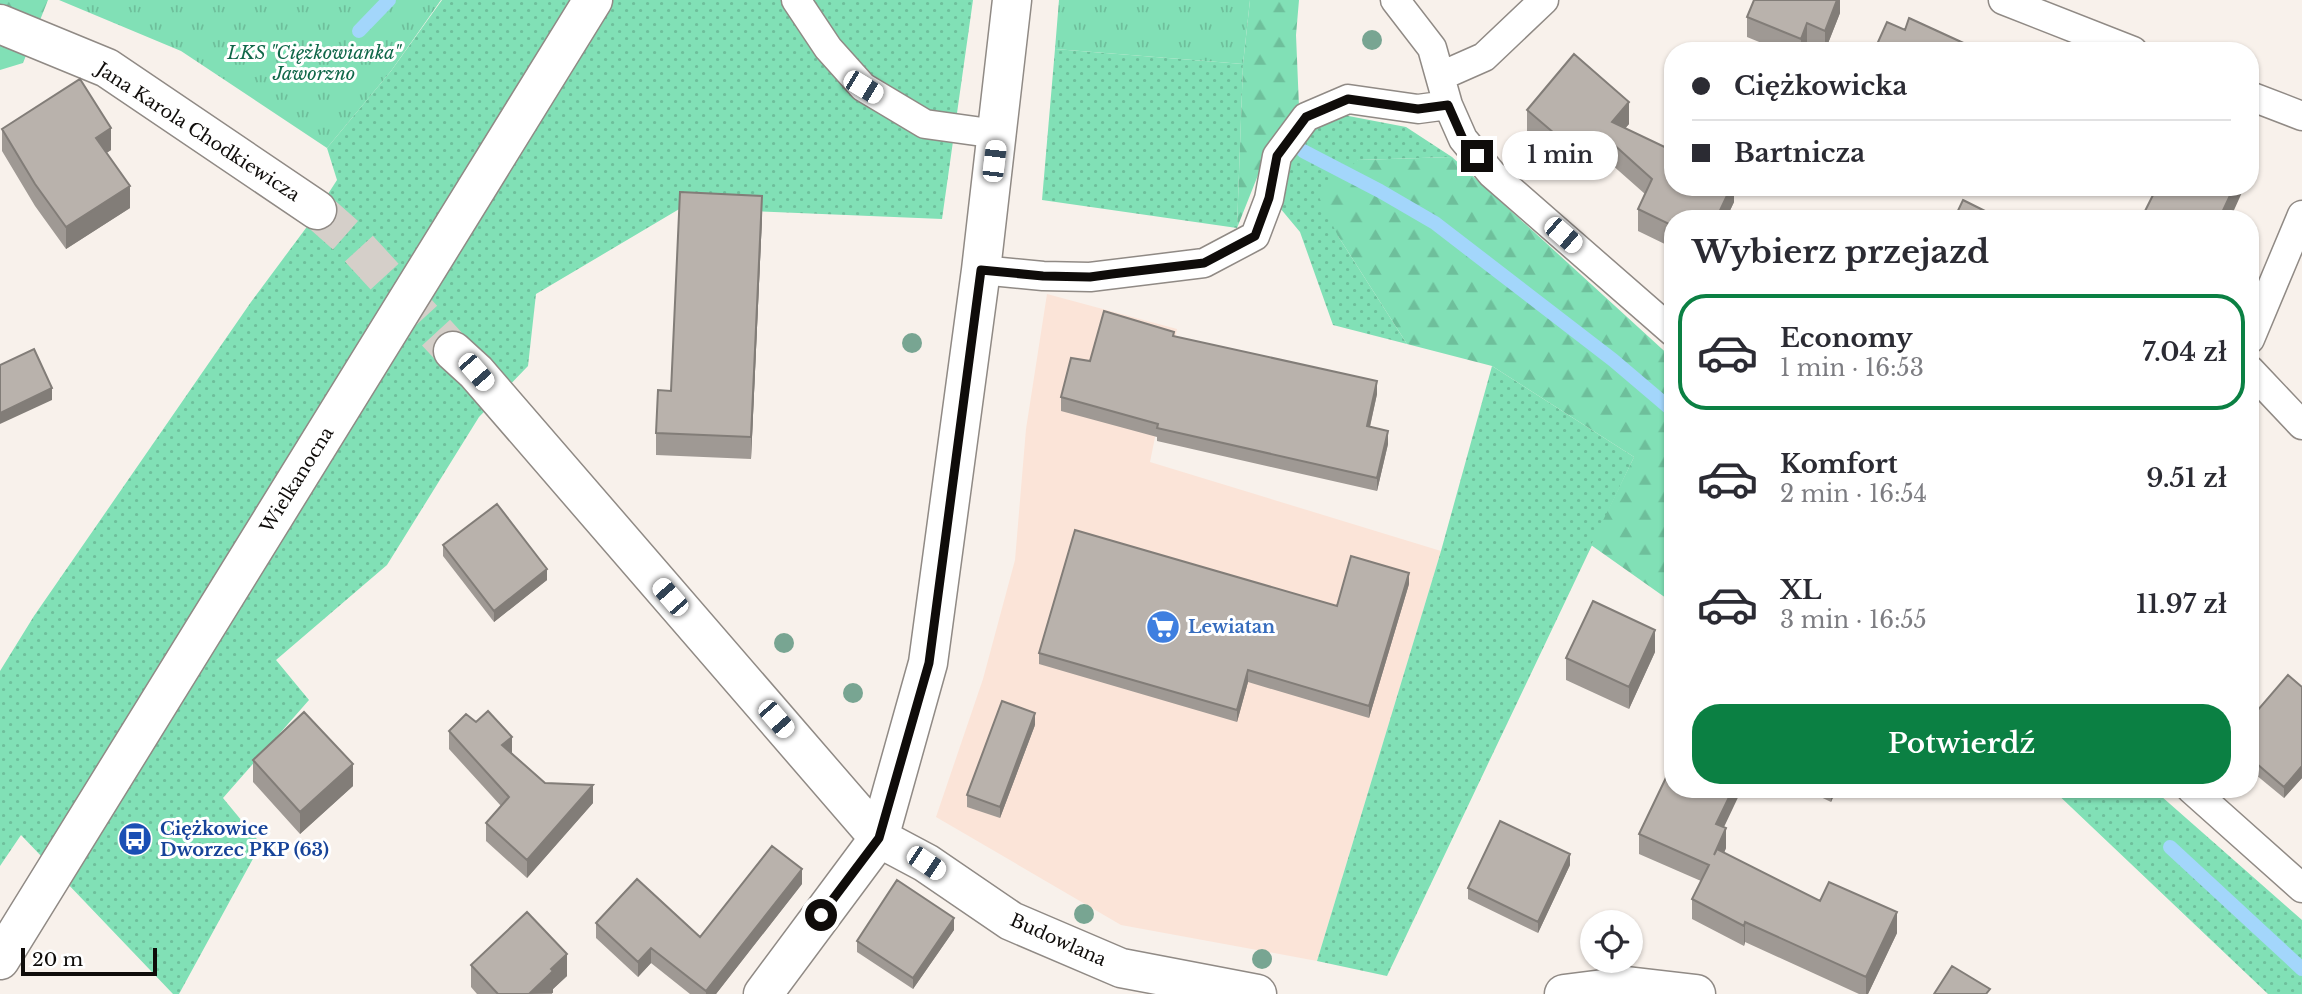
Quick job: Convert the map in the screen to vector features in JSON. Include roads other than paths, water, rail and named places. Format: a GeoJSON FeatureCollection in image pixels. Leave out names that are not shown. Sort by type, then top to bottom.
{"type":"FeatureCollection","features":[{"type":"Feature","properties":{"kind":"street","name":"Wielkanocna"},"geometry":{"type":"LineString","coordinates":[[0,960],[593,0]]}},
{"type":"Feature","properties":{"kind":"street"},"geometry":{"type":"LineString","coordinates":[[763,994],[879,838],[929,663],[981,270],[1012,0]]}},
{"type":"Feature","properties":{"kind":"street","name":"Jana Karola Chodkiewicza"},"geometry":{"type":"LineString","coordinates":[[0,24],[107,68],[317,210]]}},
{"type":"Feature","properties":{"kind":"street"},"geometry":{"type":"LineString","coordinates":[[453,351],[476,372],[879,838]]}},
{"type":"Feature","properties":{"kind":"street","name":"Budowlana"},"geometry":{"type":"LineString","coordinates":[[879,838],[926,863],[1011,921],[1121,968],[1257,994]]}},
{"type":"Feature","properties":{"kind":"street"},"geometry":{"type":"LineString","coordinates":[[1564,994],[1627,986],[1696,994]]}},
{"type":"Feature","properties":{"kind":"lane"},"geometry":{"type":"LineString","coordinates":[[796,0],[828,48],[863,87],[925,124],[997,134]]}},
{"type":"Feature","properties":{"kind":"lane"},"geometry":{"type":"LineString","coordinates":[[1395,0],[1432,48],[1448,105],[1463,139],[1492,174],[1664,324]]}},
{"type":"Feature","properties":{"kind":"lane"},"geometry":{"type":"LineString","coordinates":[[1441,76],[1484,57],[1544,0]]}},
{"type":"Feature","properties":{"kind":"lane"},"geometry":{"type":"LineString","coordinates":[[2003,0],[2110,42]]}},
{"type":"Feature","properties":{"kind":"lane"},"geometry":{"type":"LineString","coordinates":[[981,270],[1090,277],[1204,263],[1255,236],[1269,198],[1277,156],[1306,117],[1348,99],[1418,109],[1448,105]]}},
{"type":"Feature","properties":{"kind":"lane"},"geometry":{"type":"LineString","coordinates":[[2259,99],[2302,116]]}},
{"type":"Feature","properties":{"kind":"lane"},"geometry":{"type":"LineString","coordinates":[[2259,318],[2302,215]]}},
{"type":"Feature","properties":{"kind":"lane"},"geometry":{"type":"LineString","coordinates":[[2259,380],[2302,425]]}},
{"type":"Feature","properties":{"kind":"lane"},"geometry":{"type":"LineString","coordinates":[[2201,798],[2302,888]]}},
{"type":"Feature","properties":{"kind":"waterway"},"geometry":{"type":"LineString","coordinates":[[359,31],[389,0]]}},
{"type":"Feature","properties":{"kind":"waterway"},"geometry":{"type":"LineString","coordinates":[[1303,151],[1435,223],[1613,360],[1664,403]]}},
{"type":"Feature","properties":{"kind":"waterway"},"geometry":{"type":"LineString","coordinates":[[2170,847],[2302,969]]}},
{"type":"Feature","properties":{"kind":"tunnel"},"geometry":{"type":"LineString","coordinates":[[317,210],[351,240],[453,351]]}},
{"type":"Feature","properties":{"kind":"place","name":"Lewiatan"},"geometry":{"type":"Point","coordinates":[1163,627]}},
{"type":"Feature","properties":{"kind":"place","name":"Ciężkowice Dworzec PKP (63)"},"geometry":{"type":"Point","coordinates":[135,839]}},
{"type":"Feature","properties":{"kind":"park label","name":"LKS \"Ciężkowianka\" Jaworzno"},"geometry":{"type":"Point","coordinates":[314,63]}}]}
